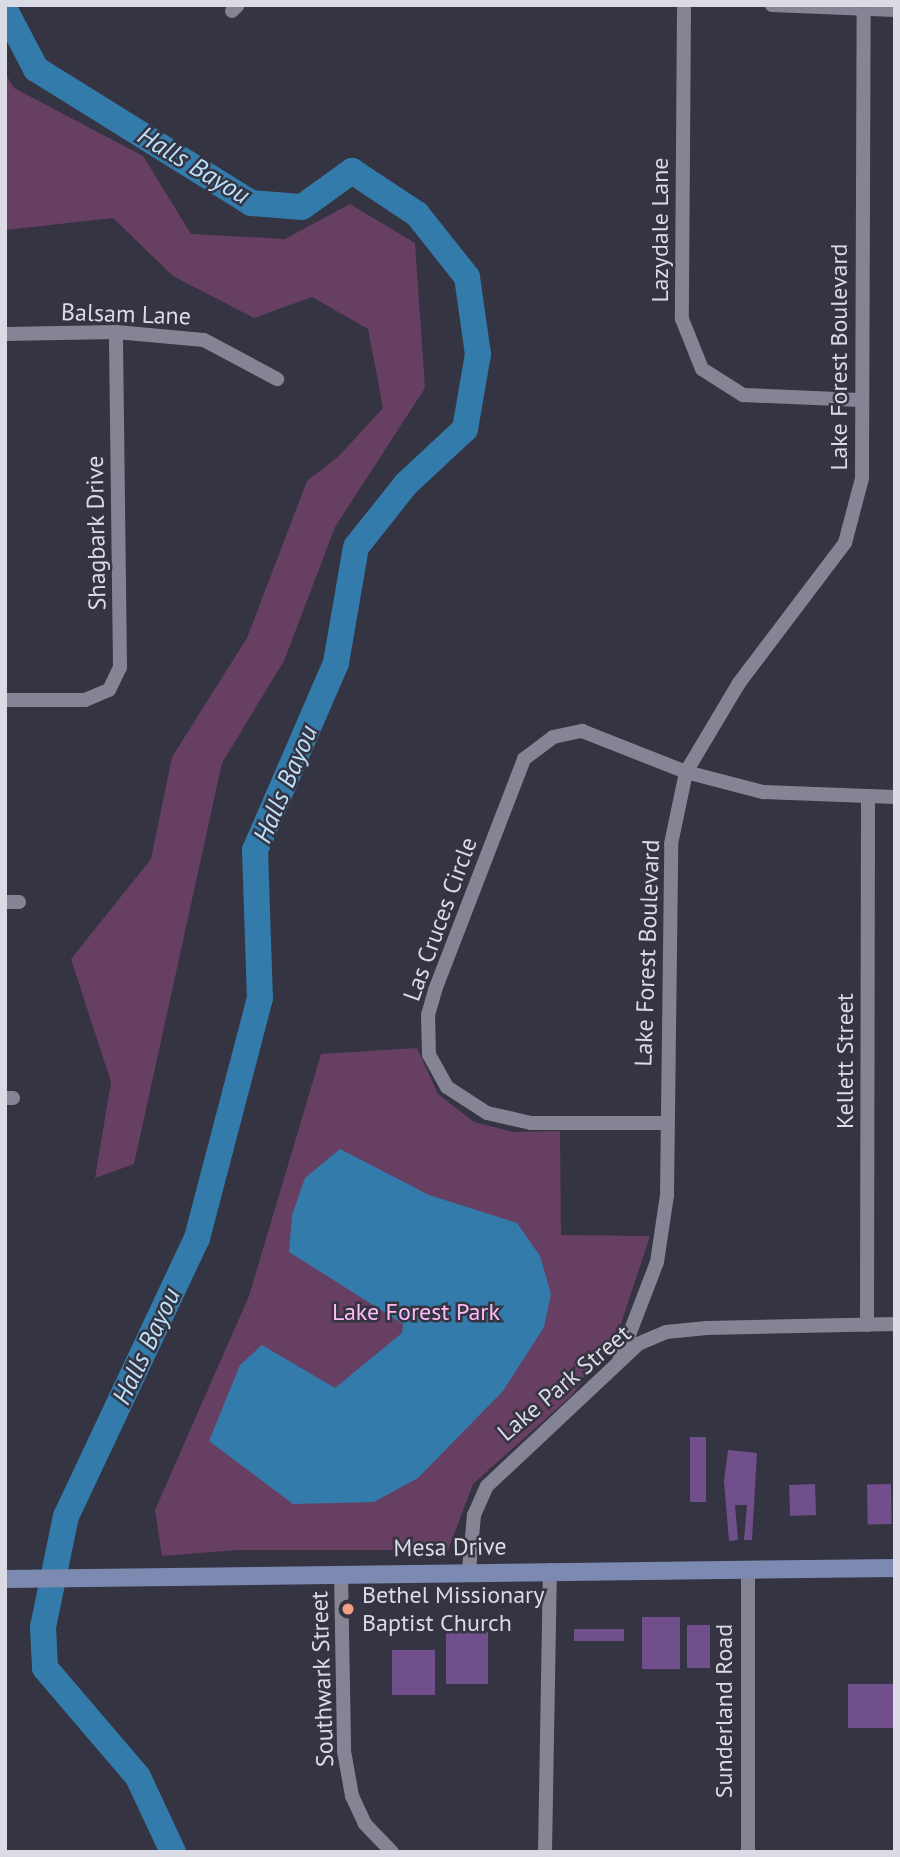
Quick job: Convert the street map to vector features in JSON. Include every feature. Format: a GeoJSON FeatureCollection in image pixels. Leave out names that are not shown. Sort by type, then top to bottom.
{"type":"FeatureCollection","features":[{"type":"Feature","properties":{"kind":"main road","name":"Mesa Drive"},"geometry":{"type":"LineString","coordinates":[[5,1578],[468,1570],[895,1568]]}},
{"type":"Feature","properties":{"kind":"street","name":"Lazydale Lane"},"geometry":{"type":"LineString","coordinates":[[684,5],[682,319],[702,369],[743,396],[860,400]]}},
{"type":"Feature","properties":{"kind":"street"},"geometry":{"type":"LineString","coordinates":[[772,5],[895,9]]}},
{"type":"Feature","properties":{"kind":"street","name":"Lake Forest Boulevard"},"geometry":{"type":"LineString","coordinates":[[619,1361],[657,1262],[667,1195],[665,1124],[671,844],[686,772],[739,683],[845,544],[862,478],[860,400],[864,8]]}},
{"type":"Feature","properties":{"kind":"street","name":"Balsam Lane"},"geometry":{"type":"LineString","coordinates":[[5,334],[116,332],[204,340],[277,379]]}},
{"type":"Feature","properties":{"kind":"street","name":"Shagbark Drive"},"geometry":{"type":"LineString","coordinates":[[5,700],[71,700],[109,690],[120,667],[116,332]]}},
{"type":"Feature","properties":{"kind":"street","name":"Las Cruces Circle"},"geometry":{"type":"LineString","coordinates":[[665,1124],[531,1123],[487,1113],[442,1078],[429,1055],[428,1015],[524,760],[553,737],[582,731],[686,772],[763,792],[895,797]]}},
{"type":"Feature","properties":{"kind":"street","name":"Kellett Street"},"geometry":{"type":"LineString","coordinates":[[867,1325],[868,797]]}},
{"type":"Feature","properties":{"kind":"street","name":"Lake Park Street"},"geometry":{"type":"LineString","coordinates":[[468,1570],[474,1515],[487,1486],[619,1361],[666,1332],[895,1324]]}},
{"type":"Feature","properties":{"kind":"street","name":"Sunderland Road"},"geometry":{"type":"LineString","coordinates":[[748,1569],[748,1852]]}},
{"type":"Feature","properties":{"kind":"street"},"geometry":{"type":"LineString","coordinates":[[544,1852],[550,1570]]}},
{"type":"Feature","properties":{"kind":"street","name":"Southwark Street"},"geometry":{"type":"LineString","coordinates":[[341,1573],[344,1751],[352,1796],[365,1824],[392,1852]]}},
{"type":"Feature","properties":{"kind":"green space"},"geometry":{"type":"Polygon","coordinates":[[[5,73],[14,88],[143,156],[191,234],[285,239],[350,204],[415,243],[425,388],[335,527],[284,661],[222,763],[134,1164],[95,1178],[111,1082],[71,959],[151,859],[172,757],[247,638],[307,481],[338,457],[383,408],[368,329],[312,297],[254,318],[173,276],[113,218],[5,230],[5,73]]]}},
{"type":"Feature","properties":{"kind":"green space","name":"Lake Forest Park"},"geometry":{"type":"Polygon","coordinates":[[[417,1048],[438,1094],[474,1122],[514,1132],[560,1131],[561,1235],[650,1236],[616,1339],[571,1396],[473,1484],[448,1550],[237,1550],[162,1556],[155,1510],[249,1296],[321,1054],[417,1048]]]}},
{"type":"Feature","properties":{"kind":"water"},"geometry":{"type":"Polygon","coordinates":[[[340,1149],[429,1195],[517,1223],[540,1256],[551,1294],[544,1327],[503,1391],[418,1478],[374,1502],[293,1504],[209,1441],[240,1365],[262,1345],[335,1388],[402,1333],[403,1324],[289,1252],[292,1215],[305,1178],[340,1149]]]}},
{"type":"Feature","properties":{"kind":"building"},"geometry":{"type":"Polygon","coordinates":[[[690,1437],[706,1437],[706,1502],[690,1502],[690,1437]]]}},
{"type":"Feature","properties":{"kind":"building"},"geometry":{"type":"Polygon","coordinates":[[[728,1450],[757,1453],[752,1540],[744,1540],[747,1505],[735,1505],[738,1540],[729,1541],[724,1481],[728,1450]]]}},
{"type":"Feature","properties":{"kind":"building"},"geometry":{"type":"Polygon","coordinates":[[[815,1484],[816,1515],[790,1516],[789,1485],[815,1484]]]}},
{"type":"Feature","properties":{"kind":"building"},"geometry":{"type":"Polygon","coordinates":[[[867,1484],[891,1484],[892,1524],[868,1524],[867,1484]]]}},
{"type":"Feature","properties":{"kind":"building"},"geometry":{"type":"Polygon","coordinates":[[[642,1617],[680,1617],[680,1669],[642,1669],[642,1617]]]}},
{"type":"Feature","properties":{"kind":"building"},"geometry":{"type":"Polygon","coordinates":[[[687,1625],[710,1625],[710,1668],[687,1668],[687,1625]]]}},
{"type":"Feature","properties":{"kind":"building"},"geometry":{"type":"Polygon","coordinates":[[[574,1629],[624,1629],[624,1641],[574,1641],[574,1629]]]}},
{"type":"Feature","properties":{"kind":"building"},"geometry":{"type":"Polygon","coordinates":[[[446,1632],[488,1632],[488,1684],[446,1684],[446,1632]]]}},
{"type":"Feature","properties":{"kind":"building"},"geometry":{"type":"Polygon","coordinates":[[[392,1650],[435,1650],[435,1695],[392,1695],[392,1650]]]}},
{"type":"Feature","properties":{"kind":"building"},"geometry":{"type":"Polygon","coordinates":[[[848,1684],[895,1684],[895,1728],[848,1728],[848,1684]]]}},
{"type":"Feature","properties":{"kind":"waterway","name":"Halls Bayou"},"geometry":{"type":"LineString","coordinates":[[5,10],[36,69],[251,203],[302,207],[352,171],[417,214],[467,277],[478,354],[465,429],[406,484],[356,547],[336,663],[255,850],[260,998],[197,1238],[66,1516],[43,1627],[45,1668],[138,1777],[173,1852]]}},
{"type":"Feature","properties":{"kind":"place","name":"Bethel Missionary Baptist Church"},"geometry":{"type":"Point","coordinates":[348,1609]}}]}
